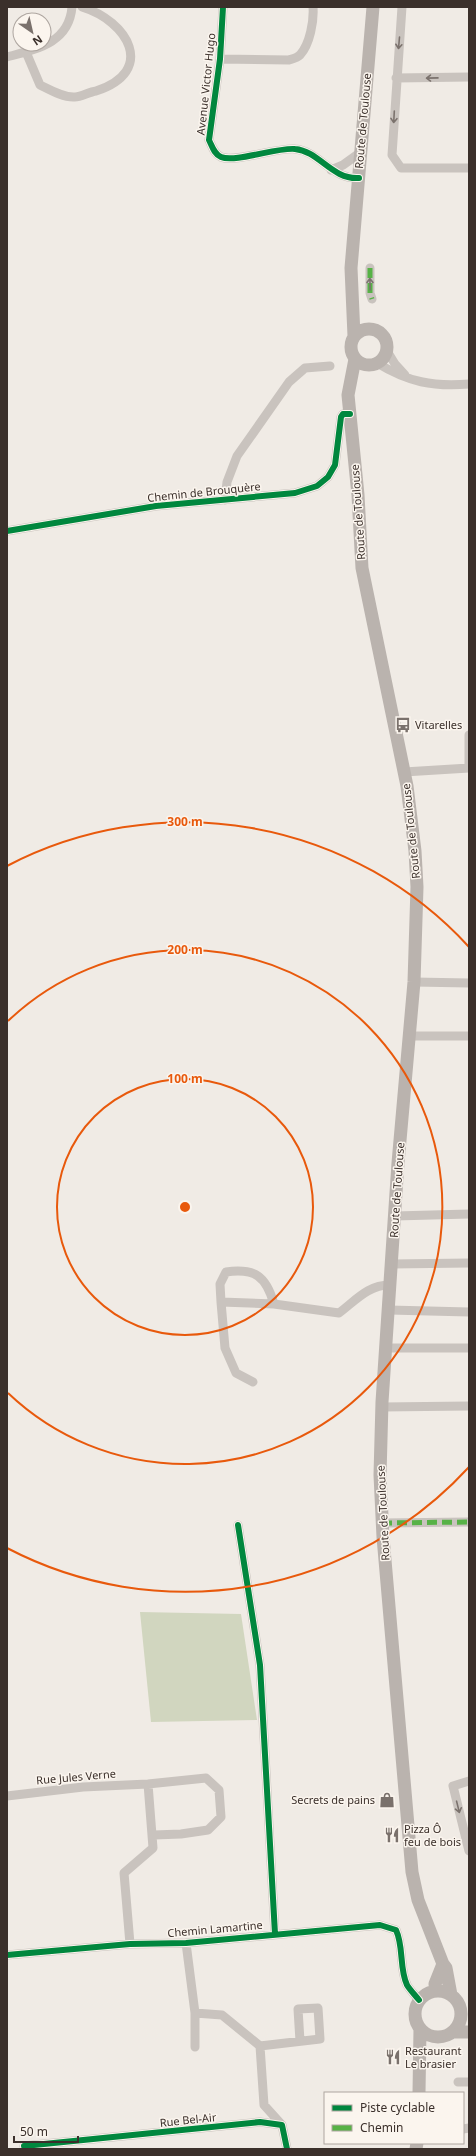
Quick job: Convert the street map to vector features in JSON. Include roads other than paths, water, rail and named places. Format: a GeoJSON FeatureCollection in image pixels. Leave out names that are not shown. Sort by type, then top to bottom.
{"type":"FeatureCollection","features":[{"type":"Feature","properties":{"kind":"main road","name":"Route de Toulouse"},"geometry":{"type":"LineString","coordinates":[[354,336],[353,284],[351,268],[373,7]]}},
{"type":"Feature","properties":{"kind":"main road","name":"Route de Toulouse"},"geometry":{"type":"LineString","coordinates":[[353,284],[365,323],[371,328]]}},
{"type":"Feature","properties":{"kind":"main road"},"geometry":{"type":"LineString","coordinates":[[371,328],[384,336],[387,351],[381,360],[373,364],[355,359],[351,345],[354,336],[365,329],[371,328]]}},
{"type":"Feature","properties":{"kind":"main road","name":"Route de Toulouse"},"geometry":{"type":"LineString","coordinates":[[355,359],[348,395],[358,495],[362,568],[404,772],[415,851],[417,887],[414,982],[395,1216],[382,1407],[380,1475],[382,1523],[412,1872],[418,1900],[443,1964],[446,1968],[451,1995]]}},
{"type":"Feature","properties":{"kind":"main road","name":"Route de Toulouse"},"geometry":{"type":"LineString","coordinates":[[350,414],[356,385],[364,369],[373,364]]}},
{"type":"Feature","properties":{"kind":"main road"},"geometry":{"type":"LineString","coordinates":[[436,1990],[435,1984],[443,1964]]}},
{"type":"Feature","properties":{"kind":"main road"},"geometry":{"type":"LineString","coordinates":[[419,2092],[420,2029],[415,2015],[419,2000],[428,1993],[436,1990],[451,1995],[465,2014],[458,2026],[452,2032],[443,2036],[435,2037],[420,2029]]}},
{"type":"Feature","properties":{"kind":"main road"},"geometry":{"type":"LineString","coordinates":[[452,2032],[469,2032]]}},
{"type":"Feature","properties":{"kind":"main road"},"geometry":{"type":"LineString","coordinates":[[420,2065],[428,2045],[435,2037]]}},
{"type":"Feature","properties":{"kind":"street"},"geometry":{"type":"LineString","coordinates":[[52,41],[58,37],[71,21],[72,7]]}},
{"type":"Feature","properties":{"kind":"street"},"geometry":{"type":"LineString","coordinates":[[7,57],[26,52],[40,85],[55,92],[75,97],[102,88],[117,80],[127,70],[132,52],[126,37],[113,24],[82,7]]}},
{"type":"Feature","properties":{"kind":"street","name":"Avenue Victor Hugo"},"geometry":{"type":"LineString","coordinates":[[223,7],[220,59],[209,140],[215,152],[222,158],[233,158],[294,149],[308,152],[331,170],[351,178],[359,178]]}},
{"type":"Feature","properties":{"kind":"street"},"geometry":{"type":"LineString","coordinates":[[220,59],[289,60],[299,56],[306,46],[313,18],[313,7]]}},
{"type":"Feature","properties":{"kind":"street"},"geometry":{"type":"LineString","coordinates":[[402,7],[392,155],[401,168],[469,168]]}},
{"type":"Feature","properties":{"kind":"street"},"geometry":{"type":"LineString","coordinates":[[396,78],[469,77]]}},
{"type":"Feature","properties":{"kind":"street"},"geometry":{"type":"LineString","coordinates":[[331,170],[343,165],[361,152]]}},
{"type":"Feature","properties":{"kind":"street"},"geometry":{"type":"LineString","coordinates":[[370,268],[370,293],[372,299]]}},
{"type":"Feature","properties":{"kind":"street"},"geometry":{"type":"LineString","coordinates":[[387,351],[399,370],[410,380]]}},
{"type":"Feature","properties":{"kind":"street"},"geometry":{"type":"LineString","coordinates":[[373,364],[410,380],[444,386],[469,384]]}},
{"type":"Feature","properties":{"kind":"street"},"geometry":{"type":"LineString","coordinates":[[225,500],[227,482],[237,456],[289,382],[305,368],[330,366]]}},
{"type":"Feature","properties":{"kind":"street","name":"Chemin de Brouquère"},"geometry":{"type":"LineString","coordinates":[[7,531],[156,506],[295,493],[317,486],[328,477],[335,465],[341,417],[343,414],[350,414]]}},
{"type":"Feature","properties":{"kind":"street"},"geometry":{"type":"LineString","coordinates":[[404,772],[469,768],[469,735]]}},
{"type":"Feature","properties":{"kind":"street"},"geometry":{"type":"LineString","coordinates":[[414,982],[469,983]]}},
{"type":"Feature","properties":{"kind":"street"},"geometry":{"type":"LineString","coordinates":[[410,1036],[469,1036]]}},
{"type":"Feature","properties":{"kind":"street"},"geometry":{"type":"LineString","coordinates":[[395,1216],[469,1214]]}},
{"type":"Feature","properties":{"kind":"street"},"geometry":{"type":"LineString","coordinates":[[392,1264],[469,1263]]}},
{"type":"Feature","properties":{"kind":"street"},"geometry":{"type":"LineString","coordinates":[[253,1382],[236,1373],[225,1348],[220,1284],[226,1272],[243,1270],[261,1277],[270,1291],[274,1304]]}},
{"type":"Feature","properties":{"kind":"street"},"geometry":{"type":"LineString","coordinates":[[221,1302],[274,1304],[339,1313],[370,1289],[378,1285],[391,1285]]}},
{"type":"Feature","properties":{"kind":"street"},"geometry":{"type":"LineString","coordinates":[[389,1310],[469,1312]]}},
{"type":"Feature","properties":{"kind":"street"},"geometry":{"type":"LineString","coordinates":[[386,1348],[469,1348]]}},
{"type":"Feature","properties":{"kind":"street"},"geometry":{"type":"LineString","coordinates":[[382,1407],[469,1406]]}},
{"type":"Feature","properties":{"kind":"street"},"geometry":{"type":"LineString","coordinates":[[382,1523],[469,1522]]}},
{"type":"Feature","properties":{"kind":"street"},"geometry":{"type":"LineString","coordinates":[[238,1525],[260,1665],[274,1934]]}},
{"type":"Feature","properties":{"kind":"street","name":"Rue Jules Verne"},"geometry":{"type":"LineString","coordinates":[[7,1796],[83,1787],[148,1784],[206,1778],[219,1790],[221,1817],[208,1830],[181,1834],[154,1835]]}},
{"type":"Feature","properties":{"kind":"street"},"geometry":{"type":"LineString","coordinates":[[469,1782],[453,1786],[469,1851]]}},
{"type":"Feature","properties":{"kind":"street"},"geometry":{"type":"LineString","coordinates":[[130,1944],[124,1873],[154,1848],[154,1835],[148,1784]]}},
{"type":"Feature","properties":{"kind":"street","name":"Chemin Lamartine"},"geometry":{"type":"LineString","coordinates":[[7,1955],[130,1944],[186,1943],[380,1925],[396,1930],[401,1940],[404,1974],[407,1985],[419,2000]]}},
{"type":"Feature","properties":{"kind":"street"},"geometry":{"type":"LineString","coordinates":[[186,1943],[194,2013],[195,2047]]}},
{"type":"Feature","properties":{"kind":"street"},"geometry":{"type":"LineString","coordinates":[[194,2013],[222,2015],[260,2046],[300,2041]]}},
{"type":"Feature","properties":{"kind":"street"},"geometry":{"type":"LineString","coordinates":[[260,2046],[264,2105],[282,2125],[287,2149]]}},
{"type":"Feature","properties":{"kind":"street"},"geometry":{"type":"LineString","coordinates":[[458,2082],[469,2082]]}},
{"type":"Feature","properties":{"kind":"street","name":"Rue Bel-Air"},"geometry":{"type":"LineString","coordinates":[[24,2146],[47,2146],[260,2122],[282,2125]]}},
{"type":"Feature","properties":{"kind":"place","name":"Vitarelles"},"geometry":{"type":"Point","coordinates":[403,725]}},
{"type":"Feature","properties":{"kind":"place","name":"Secrets de pains"},"geometry":{"type":"Point","coordinates":[387,1800]}},
{"type":"Feature","properties":{"kind":"place","name":"Pizza Ô feu de bois"},"geometry":{"type":"Point","coordinates":[392,1835]}},
{"type":"Feature","properties":{"kind":"place","name":"Restaurant Le brasier"},"geometry":{"type":"Point","coordinates":[393,2057]}}]}
